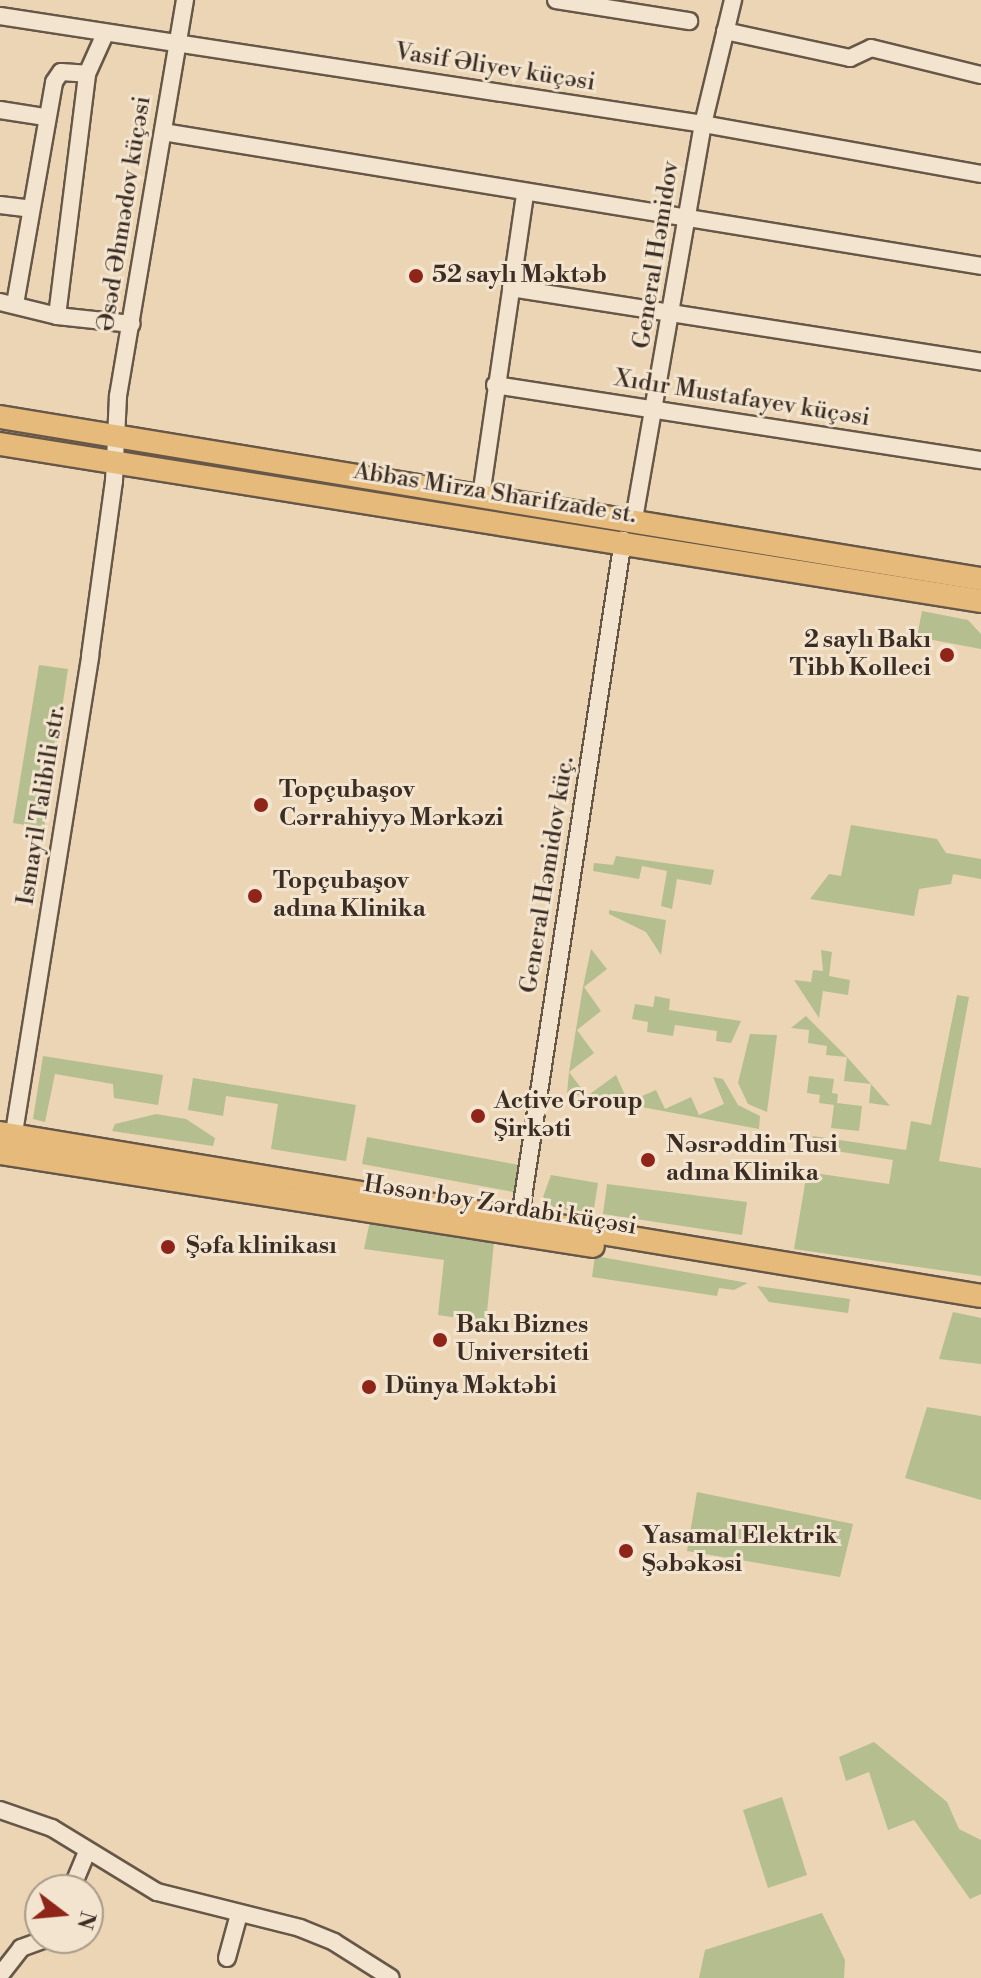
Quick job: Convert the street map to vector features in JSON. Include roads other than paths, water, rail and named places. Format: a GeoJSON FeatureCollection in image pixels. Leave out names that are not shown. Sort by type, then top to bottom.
{"type":"FeatureCollection","features":[{"type":"Feature","properties":{"kind":"main road","name":"Abbas Mirza Sharifzade st."},"geometry":{"type":"LineString","coordinates":[[0,417],[481,496],[581,523],[623,540],[981,601]]}},
{"type":"Feature","properties":{"kind":"main road","name":"Abbas Mirza Sharifzade st."},"geometry":{"type":"LineString","coordinates":[[0,444],[116,463],[581,523],[634,519],[981,579]]}},
{"type":"Feature","properties":{"kind":"main road","name":"Həsən bəy Zərdabi küçəsi"},"geometry":{"type":"LineString","coordinates":[[6,1144],[358,1201],[981,1311]]}},
{"type":"Feature","properties":{"kind":"main road","name":"Həsən bəy Zərdabi küçəsi"},"geometry":{"type":"LineString","coordinates":[[358,1201],[520,1217],[981,1296]]}},
{"type":"Feature","properties":{"kind":"street","name":"Əsəd Əhmədov küçəsi"},"geometry":{"type":"LineString","coordinates":[[116,463],[118,396],[185,0]]}},
{"type":"Feature","properties":{"kind":"street"},"geometry":{"type":"LineString","coordinates":[[556,0],[689,21]]}},
{"type":"Feature","properties":{"kind":"street","name":"General Həmidov"},"geometry":{"type":"LineString","coordinates":[[634,519],[703,124],[733,0]]}},
{"type":"Feature","properties":{"kind":"street","name":"Vasif Əliyev küçəsi"},"geometry":{"type":"LineString","coordinates":[[0,16],[703,124],[981,174]]}},
{"type":"Feature","properties":{"kind":"street"},"geometry":{"type":"LineString","coordinates":[[725,31],[850,58],[871,48],[981,75]]}},
{"type":"Feature","properties":{"kind":"street"},"geometry":{"type":"LineString","coordinates":[[57,316],[87,74],[105,34]]}},
{"type":"Feature","properties":{"kind":"street"},"geometry":{"type":"LineString","coordinates":[[87,74],[61,72],[45,117],[31,209],[7,303],[57,316],[132,324]]}},
{"type":"Feature","properties":{"kind":"street"},"geometry":{"type":"LineString","coordinates":[[0,110],[45,117]]}},
{"type":"Feature","properties":{"kind":"street"},"geometry":{"type":"LineString","coordinates":[[163,132],[981,266]]}},
{"type":"Feature","properties":{"kind":"street"},"geometry":{"type":"LineString","coordinates":[[481,496],[525,193]]}},
{"type":"Feature","properties":{"kind":"street"},"geometry":{"type":"LineString","coordinates":[[0,205],[31,209]]}},
{"type":"Feature","properties":{"kind":"street"},"geometry":{"type":"LineString","coordinates":[[511,288],[981,362]]}},
{"type":"Feature","properties":{"kind":"street","name":"Xıdır Mustafayev küçəsi"},"geometry":{"type":"LineString","coordinates":[[495,385],[981,460]]}},
{"type":"Feature","properties":{"kind":"street","name":"Ismayil Talibili str."},"geometry":{"type":"LineString","coordinates":[[6,1144],[116,463]]}},
{"type":"Feature","properties":{"kind":"street","name":"General Həmidov küç."},"geometry":{"type":"LineString","coordinates":[[520,1217],[623,540]]}},
{"type":"Feature","properties":{"kind":"street"},"geometry":{"type":"LineString","coordinates":[[0,1810],[52,1828],[157,1892],[334,1942],[391,1978]]}},
{"type":"Feature","properties":{"kind":"street"},"geometry":{"type":"LineString","coordinates":[[78,1874],[87,1852]]}},
{"type":"Feature","properties":{"kind":"street"},"geometry":{"type":"LineString","coordinates":[[227,1958],[239,1914]]}},
{"type":"Feature","properties":{"kind":"street"},"geometry":{"type":"LineString","coordinates":[[1,1975],[24,1947]]}},
{"type":"Feature","properties":{"kind":"place","name":"52 saylı Məktəb"},"geometry":{"type":"Point","coordinates":[416,276]}},
{"type":"Feature","properties":{"kind":"place","name":"2 saylı Bakı Tibb Kolleci"},"geometry":{"type":"Point","coordinates":[947,655]}},
{"type":"Feature","properties":{"kind":"place","name":"Topçubaşov Cərrahiyyə Mərkəzi"},"geometry":{"type":"Point","coordinates":[261,805]}},
{"type":"Feature","properties":{"kind":"place","name":"Topçubaşov adına Klinika"},"geometry":{"type":"Point","coordinates":[255,896]}},
{"type":"Feature","properties":{"kind":"place","name":"Active Group Şirkəti"},"geometry":{"type":"Point","coordinates":[478,1116]}},
{"type":"Feature","properties":{"kind":"place","name":"Nəsrəddin Tusi adına Klinika"},"geometry":{"type":"Point","coordinates":[648,1160]}},
{"type":"Feature","properties":{"kind":"place","name":"Şəfa klinikası"},"geometry":{"type":"Point","coordinates":[168,1247]}},
{"type":"Feature","properties":{"kind":"place","name":"Bakı Biznes Universiteti"},"geometry":{"type":"Point","coordinates":[440,1340]}},
{"type":"Feature","properties":{"kind":"place","name":"Dünya Məktəbi"},"geometry":{"type":"Point","coordinates":[369,1387]}},
{"type":"Feature","properties":{"kind":"place","name":"Yasamal Elektrik Şəbəkəsi"},"geometry":{"type":"Point","coordinates":[626,1551]}}]}
